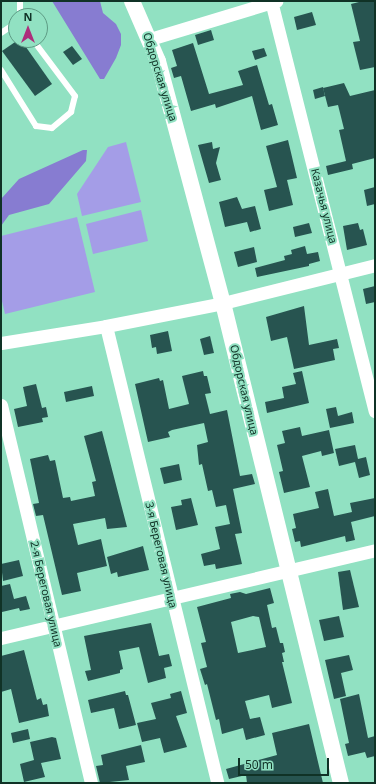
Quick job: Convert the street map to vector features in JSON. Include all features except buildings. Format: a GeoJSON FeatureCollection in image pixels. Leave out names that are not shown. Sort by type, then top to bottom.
{"type":"FeatureCollection","features":[{"type":"Feature","properties":{"kind":"street","name":"Обдорская улица"},"geometry":{"type":"LineString","coordinates":[[132,1],[150,39],[223,303],[341,783]]}},
{"type":"Feature","properties":{"kind":"street"},"geometry":{"type":"LineString","coordinates":[[150,39],[273,1]]}},
{"type":"Feature","properties":{"kind":"street","name":"Казачья улица"},"geometry":{"type":"LineString","coordinates":[[273,1],[375,411]]}},
{"type":"Feature","properties":{"kind":"street"},"geometry":{"type":"LineString","coordinates":[[1,343],[106,326],[223,303],[375,265]]}},
{"type":"Feature","properties":{"kind":"street","name":"3-я Береговая улица"},"geometry":{"type":"LineString","coordinates":[[106,326],[217,783]]}},
{"type":"Feature","properties":{"kind":"street","name":"2-я Береговая улица"},"geometry":{"type":"LineString","coordinates":[[1,405],[91,783]]}},
{"type":"Feature","properties":{"kind":"street"},"geometry":{"type":"LineString","coordinates":[[1,638],[375,550]]}},
{"type":"Feature","properties":{"kind":"lane"},"geometry":{"type":"LineString","coordinates":[[1,70],[36,126],[52,128],[71,112],[75,96],[39,48]]}},
{"type":"Feature","properties":{"kind":"shaded area"},"geometry":{"type":"Polygon","coordinates":[[[52,1],[100,1],[103,13],[116,24],[121,34],[121,45],[116,58],[104,79],[100,79],[52,1]]]}},
{"type":"Feature","properties":{"kind":"shaded area"},"geometry":{"type":"Polygon","coordinates":[[[126,142],[141,202],[82,216],[77,194],[108,147],[126,142]]]}},
{"type":"Feature","properties":{"kind":"shaded area"},"geometry":{"type":"Polygon","coordinates":[[[83,150],[87,150],[86,161],[49,204],[9,215],[1,226],[1,199],[19,179],[83,150]]]}},
{"type":"Feature","properties":{"kind":"shaded area"},"geometry":{"type":"Polygon","coordinates":[[[141,210],[148,241],[93,254],[86,224],[141,210]]]}},
{"type":"Feature","properties":{"kind":"shaded area"},"geometry":{"type":"Polygon","coordinates":[[[77,217],[95,292],[5,314],[1,297],[1,236],[77,217]]]}}]}
